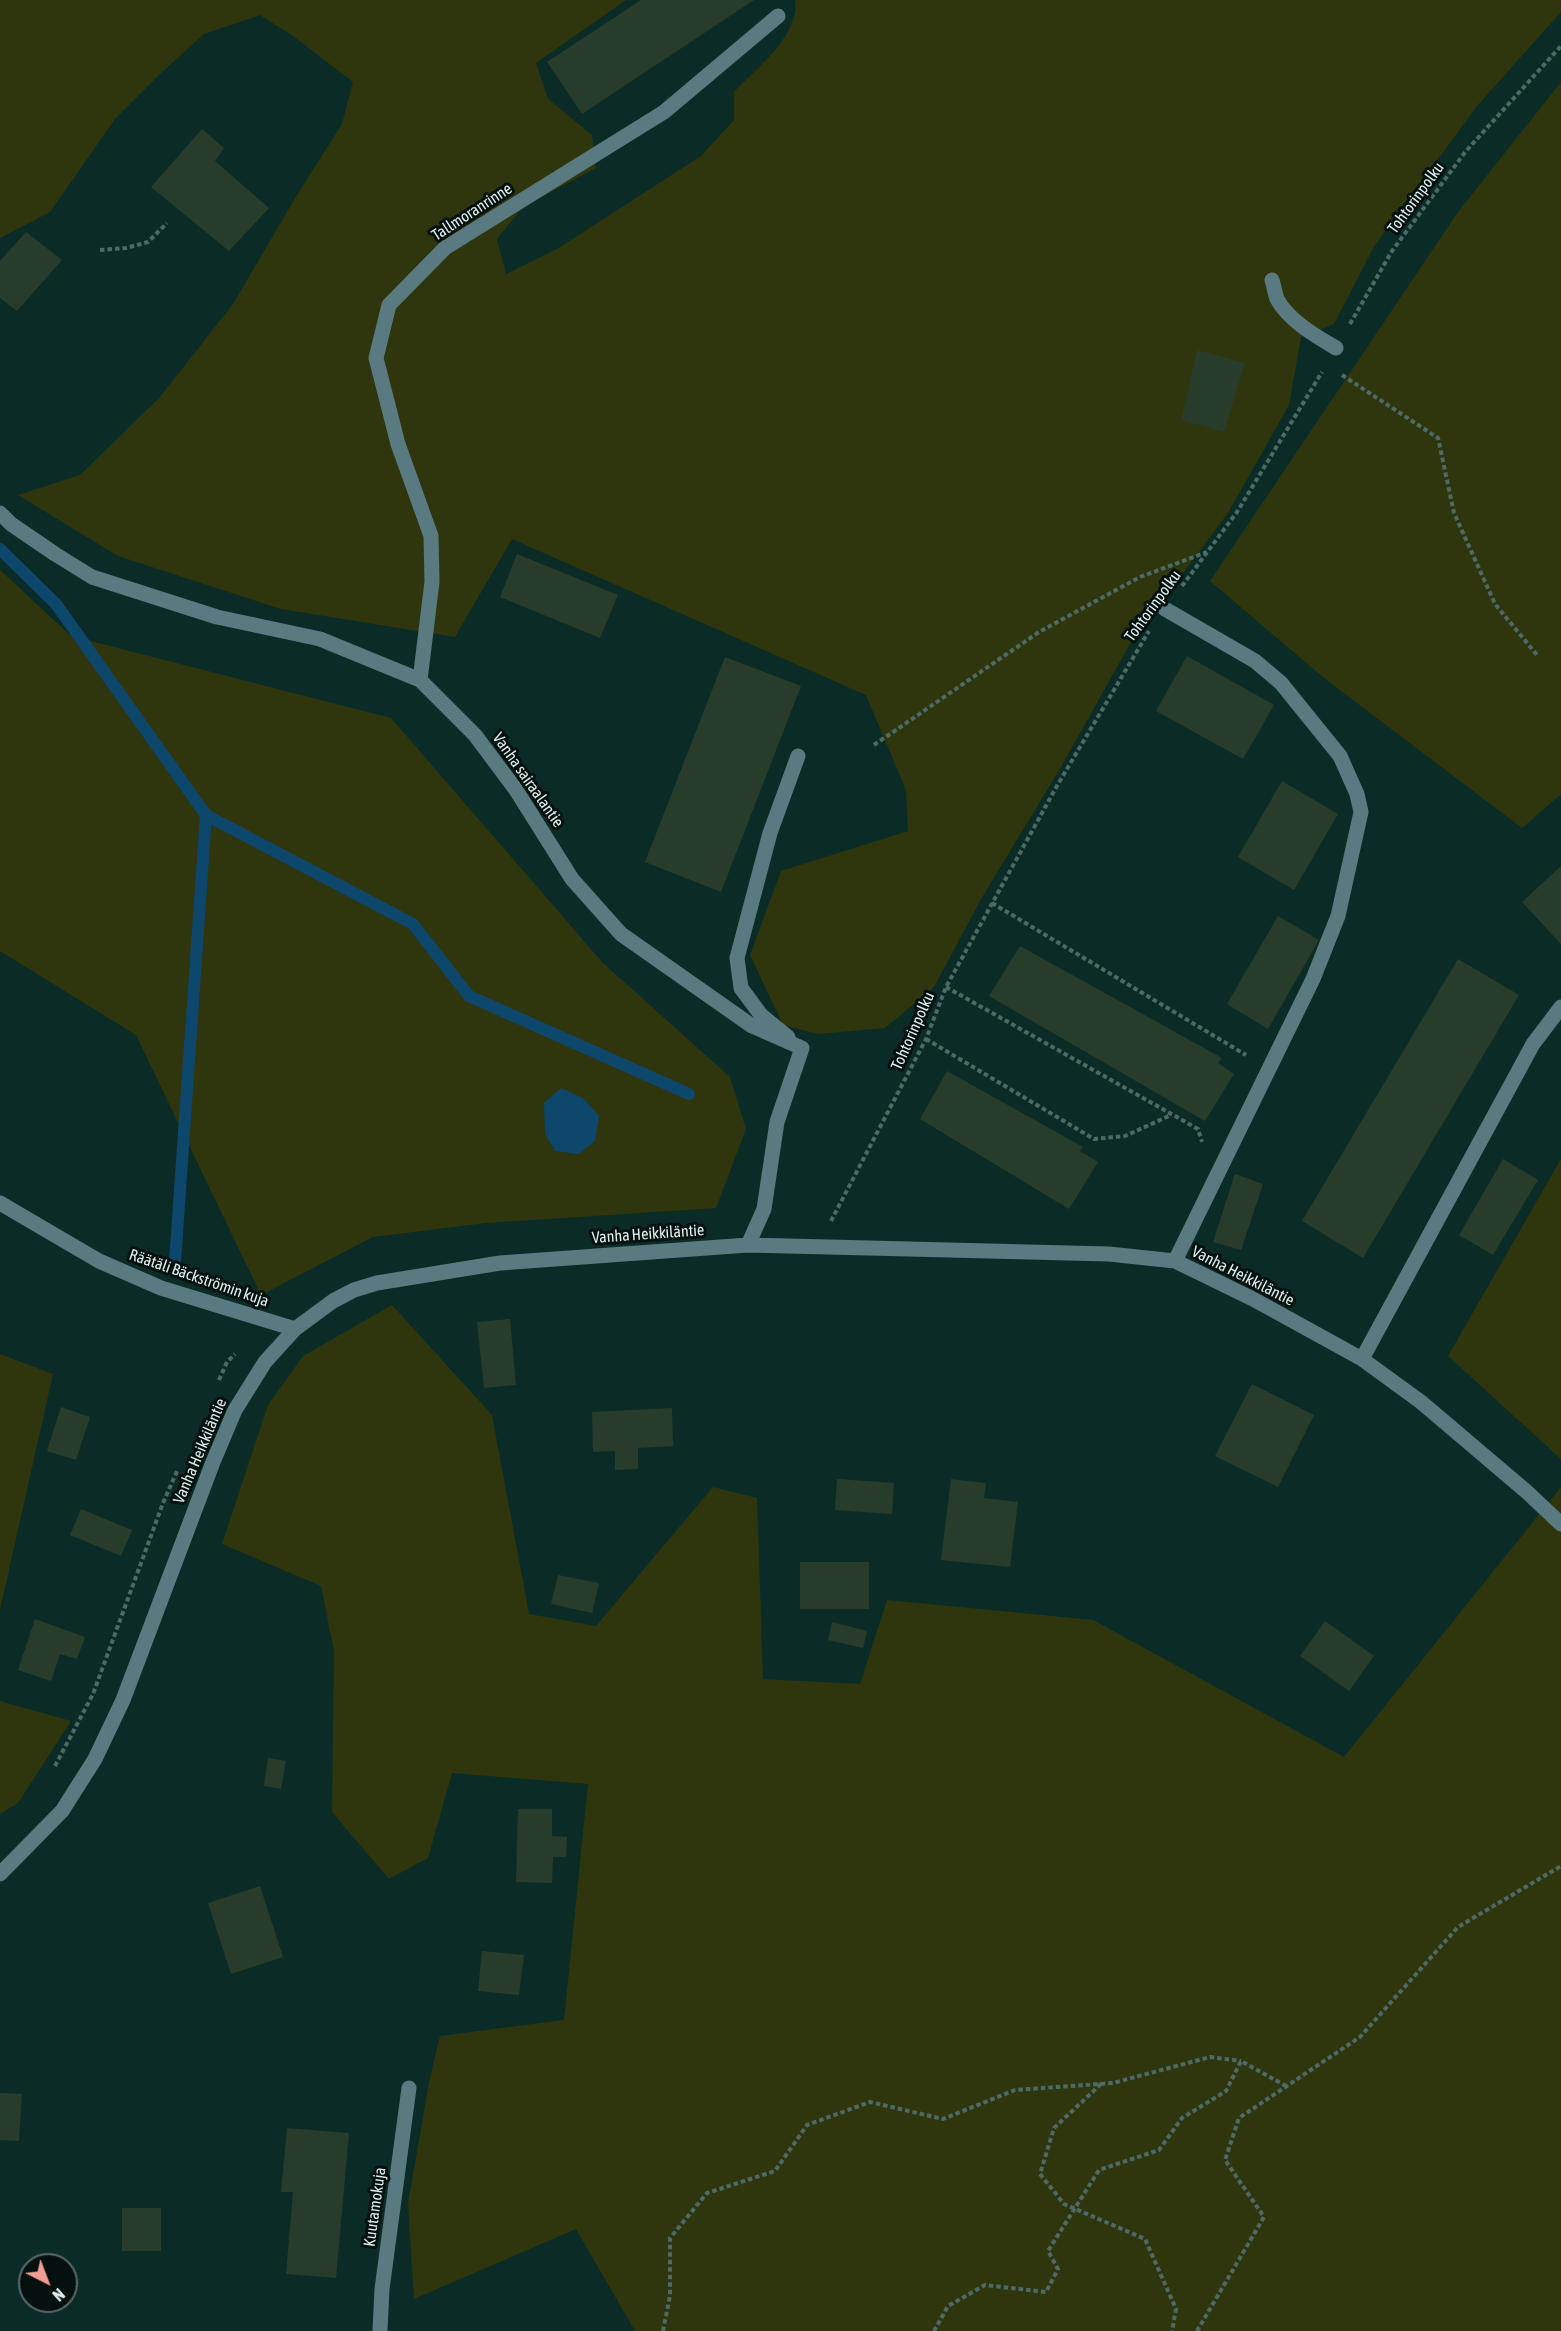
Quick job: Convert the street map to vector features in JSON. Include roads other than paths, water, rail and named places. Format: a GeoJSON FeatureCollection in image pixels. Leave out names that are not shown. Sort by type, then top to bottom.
{"type":"FeatureCollection","features":[{"type":"Feature","properties":{"kind":"street","name":"Tallmoranrinne"},"geometry":{"type":"LineString","coordinates":[[420,680],[432,582],[431,536],[398,444],[376,358],[388,305],[445,248],[664,112],[778,16]]}},
{"type":"Feature","properties":{"kind":"street"},"geometry":{"type":"LineString","coordinates":[[1272,280],[1277,298],[1286,311],[1301,326],[1336,348]]}},
{"type":"Feature","properties":{"kind":"street","name":"Vanha sairaalantie"},"geometry":{"type":"LineString","coordinates":[[0,513],[11,524],[55,555],[92,577],[217,617],[320,639],[420,680],[475,735],[516,790],[572,879],[621,934],[752,1026],[802,1048]]}},
{"type":"Feature","properties":{"kind":"street"},"geometry":{"type":"LineString","coordinates":[[1165,609],[1255,661],[1281,682],[1340,756],[1358,794],[1360,812],[1338,916],[1313,979],[1175,1261]]}},
{"type":"Feature","properties":{"kind":"street"},"geometry":{"type":"LineString","coordinates":[[748,1245],[764,1209],[777,1122],[802,1048],[761,1015],[741,988],[737,958],[770,833],[798,756]]}},
{"type":"Feature","properties":{"kind":"street"},"geometry":{"type":"LineString","coordinates":[[1362,1359],[1533,1044],[1561,1007]]}},
{"type":"Feature","properties":{"kind":"street","name":"Räätäli Bäckströmin kuja"},"geometry":{"type":"LineString","coordinates":[[0,1203],[99,1261],[161,1288],[295,1329]]}},
{"type":"Feature","properties":{"kind":"street","name":"Vanha Heikkiläntie"},"geometry":{"type":"LineString","coordinates":[[0,1874],[62,1811],[96,1759],[123,1700],[235,1410],[265,1362],[295,1329],[333,1301],[354,1290],[377,1283],[500,1263],[748,1245],[1109,1254],[1175,1261],[1252,1299],[1362,1359],[1421,1402],[1561,1524]]}},
{"type":"Feature","properties":{"kind":"street","name":"Kuutamokuja"},"geometry":{"type":"LineString","coordinates":[[380,2331],[382,2289],[409,2088]]}},
{"type":"Feature","properties":{"kind":"water"},"geometry":{"type":"Polygon","coordinates":[[[561,1088],[583,1098],[599,1116],[595,1141],[579,1154],[555,1151],[545,1134],[544,1103],[561,1088]]]}},
{"type":"Feature","properties":{"kind":"waterway"},"geometry":{"type":"LineString","coordinates":[[0,549],[56,604],[206,815],[175,1262]]}},
{"type":"Feature","properties":{"kind":"waterway"},"geometry":{"type":"LineString","coordinates":[[206,815],[413,924],[469,996],[689,1094]]}}]}
